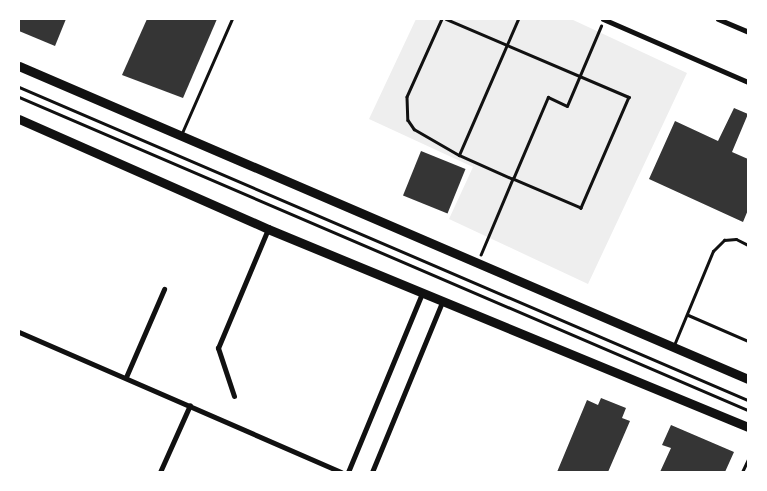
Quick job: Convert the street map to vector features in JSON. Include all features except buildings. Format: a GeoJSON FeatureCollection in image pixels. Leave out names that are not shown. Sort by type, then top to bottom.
{"type":"FeatureCollection","features":[{"type":"Feature","properties":{"kind":"main road"},"geometry":{"type":"LineString","coordinates":[[19,66],[476,264],[748,379]]}},
{"type":"Feature","properties":{"kind":"main road"},"geometry":{"type":"LineString","coordinates":[[19,119],[268,229],[748,428]]}},
{"type":"Feature","properties":{"kind":"street"},"geometry":{"type":"LineString","coordinates":[[604,19],[748,82]]}},
{"type":"Feature","properties":{"kind":"street"},"geometry":{"type":"LineString","coordinates":[[718,19],[748,32]]}},
{"type":"Feature","properties":{"kind":"street"},"geometry":{"type":"LineString","coordinates":[[234,396],[218,348],[268,229]]}},
{"type":"Feature","properties":{"kind":"street"},"geometry":{"type":"LineString","coordinates":[[126,377],[164,289]]}},
{"type":"Feature","properties":{"kind":"street"},"geometry":{"type":"LineString","coordinates":[[348,472],[422,293]]}},
{"type":"Feature","properties":{"kind":"street"},"geometry":{"type":"LineString","coordinates":[[372,472],[442,302]]}},
{"type":"Feature","properties":{"kind":"street"},"geometry":{"type":"LineString","coordinates":[[19,332],[341,472]]}},
{"type":"Feature","properties":{"kind":"street"},"geometry":{"type":"LineString","coordinates":[[160,472],[190,405]]}},
{"type":"Feature","properties":{"kind":"lane"},"geometry":{"type":"LineString","coordinates":[[180,136],[232,19]]}},
{"type":"Feature","properties":{"kind":"lane"},"geometry":{"type":"LineString","coordinates":[[673,348],[713,250],[724,240],[736,239],[748,245]]}},
{"type":"Feature","properties":{"kind":"lane"},"geometry":{"type":"LineString","coordinates":[[688,315],[748,341]]}},
{"type":"Feature","properties":{"kind":"lane"},"geometry":{"type":"LineString","coordinates":[[742,472],[748,459]]}},
{"type":"Feature","properties":{"kind":"path"},"geometry":{"type":"LineString","coordinates":[[442,19],[407,97],[406,110],[414,129],[459,155],[581,208],[629,97],[446,19]]}},
{"type":"Feature","properties":{"kind":"path"},"geometry":{"type":"LineString","coordinates":[[459,155],[518,19]]}},
{"type":"Feature","properties":{"kind":"path"},"geometry":{"type":"LineString","coordinates":[[476,264],[548,97],[567,106],[604,19]]}},
{"type":"Feature","properties":{"kind":"path"},"geometry":{"type":"LineString","coordinates":[[19,87],[748,400]]}},
{"type":"Feature","properties":{"kind":"path"},"geometry":{"type":"LineString","coordinates":[[19,97],[748,410]]}},
{"type":"Feature","properties":{"kind":"shaded area"},"geometry":{"type":"Polygon","coordinates":[[[416,19],[571,19],[687,73],[588,284],[449,219],[473,167],[369,119],[416,19]]]}}]}
